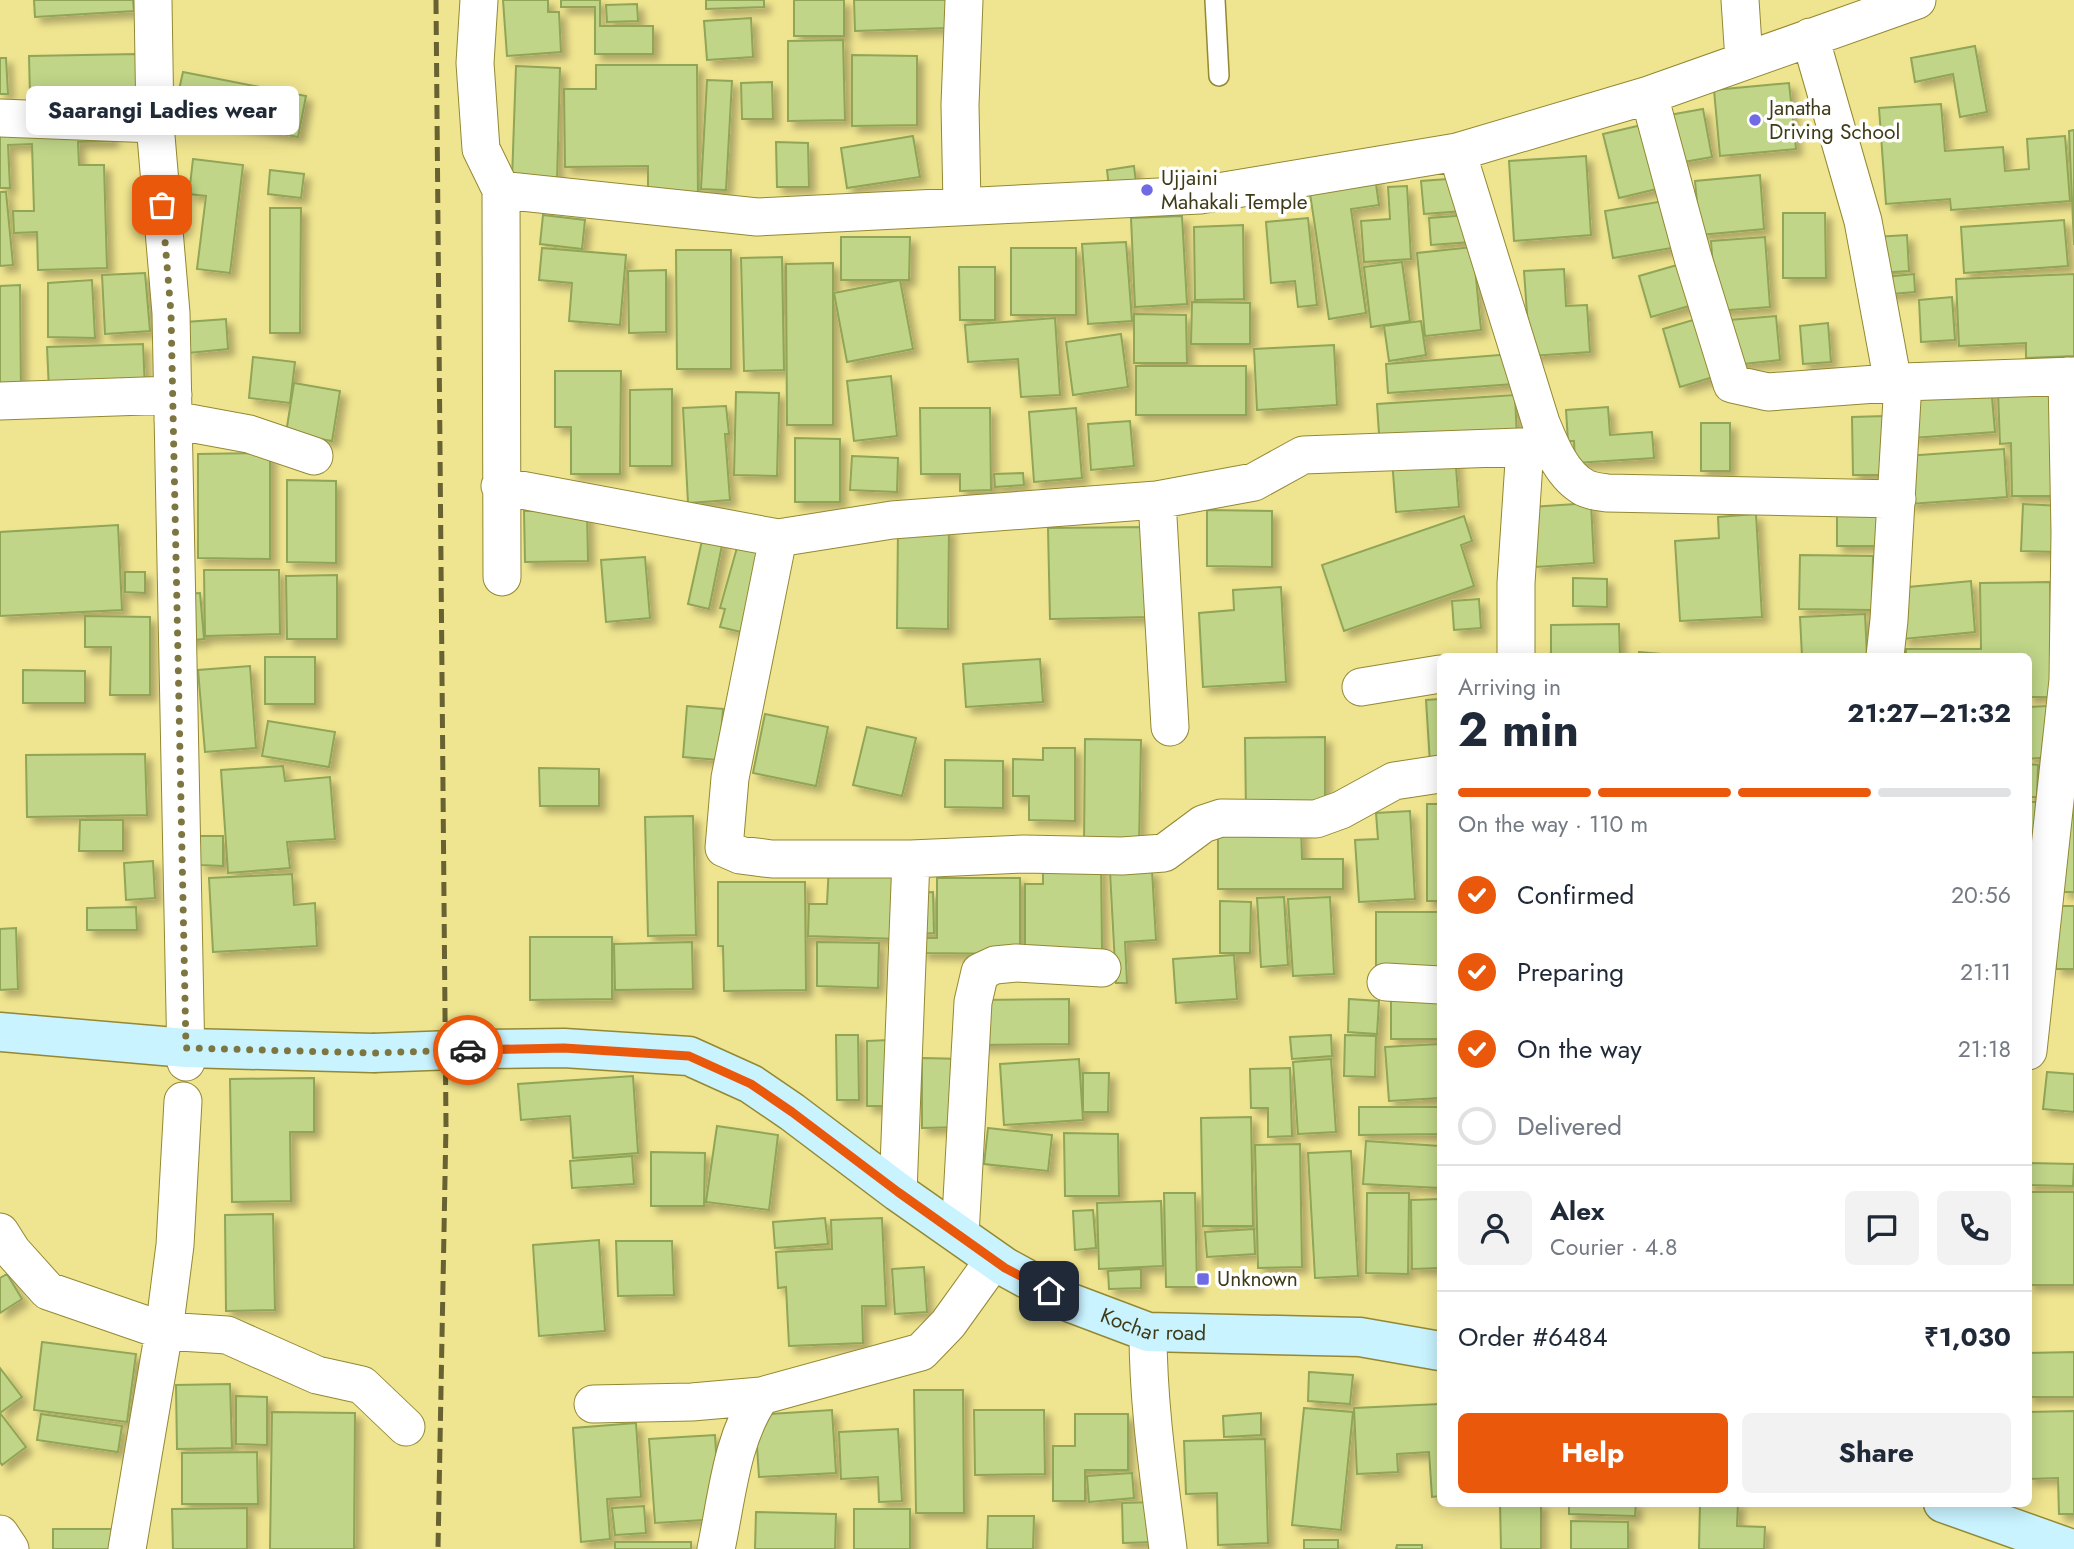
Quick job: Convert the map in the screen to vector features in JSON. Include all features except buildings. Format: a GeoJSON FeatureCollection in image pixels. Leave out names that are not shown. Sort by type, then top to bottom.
{"type":"FeatureCollection","features":[{"type":"Feature","properties":{"kind":"street"},"geometry":{"type":"LineString","coordinates":[[153,0],[155,124],[171,313],[186,1055]]}},
{"type":"Feature","properties":{"kind":"street"},"geometry":{"type":"LineString","coordinates":[[479,0],[475,63],[481,149],[501,191],[502,577]]}},
{"type":"Feature","properties":{"kind":"street"},"geometry":{"type":"LineString","coordinates":[[962,205],[960,105],[964,0]]}},
{"type":"Feature","properties":{"kind":"street"},"geometry":{"type":"LineString","coordinates":[[1740,0],[1744,60]]}},
{"type":"Feature","properties":{"kind":"street"},"geometry":{"type":"LineString","coordinates":[[501,191],[757,217],[1200,195],[1457,152],[1649,95],[1917,0]]}},
{"type":"Feature","properties":{"kind":"street"},"geometry":{"type":"LineString","coordinates":[[1810,37],[1863,221],[1898,382],[1897,499],[1885,653]]}},
{"type":"Feature","properties":{"kind":"street"},"geometry":{"type":"LineString","coordinates":[[1649,95],[1693,258],[1732,384],[1768,391],[1898,382],[2070,376],[2068,680],[2032,1014]]}},
{"type":"Feature","properties":{"kind":"street"},"geometry":{"type":"LineString","coordinates":[[0,118],[155,124]]}},
{"type":"Feature","properties":{"kind":"street"},"geometry":{"type":"LineString","coordinates":[[1457,152],[1541,423],[1516,583],[1516,653]]}},
{"type":"Feature","properties":{"kind":"street"},"geometry":{"type":"LineString","coordinates":[[0,401],[173,408],[314,456]]}},
{"type":"Feature","properties":{"kind":"street"},"geometry":{"type":"LineString","coordinates":[[500,486],[778,538],[892,520],[1157,500],[1254,482],[1303,455],[1537,446],[1586,488],[1607,493],[1897,499]]}},
{"type":"Feature","properties":{"kind":"street"},"geometry":{"type":"LineString","coordinates":[[1157,500],[1170,727]]}},
{"type":"Feature","properties":{"kind":"street"},"geometry":{"type":"LineString","coordinates":[[778,538],[730,778],[724,848],[740,855],[772,859],[911,859],[1024,854],[1122,856],[1164,853],[1203,824],[1221,818],[1316,818],[1341,810],[1394,780],[1437,774]]}},
{"type":"Feature","properties":{"kind":"street"},"geometry":{"type":"LineString","coordinates":[[1361,687],[1437,674]]}},
{"type":"Feature","properties":{"kind":"street"},"geometry":{"type":"LineString","coordinates":[[898,1192],[911,859]]}},
{"type":"Feature","properties":{"kind":"street"},"geometry":{"type":"LineString","coordinates":[[960,1235],[973,1002],[980,972],[995,965],[1016,963],[1102,968]]}},
{"type":"Feature","properties":{"kind":"street"},"geometry":{"type":"LineString","coordinates":[[1386,982],[1437,985]]}},
{"type":"Feature","properties":{"kind":"street","name":"Kochar road"},"geometry":{"type":"LineString","coordinates":[[0,1032],[186,1055],[564,1048],[689,1056],[751,1084],[994,1259],[1071,1303],[1149,1332],[1360,1337],[1437,1350]]}},
{"type":"Feature","properties":{"kind":"street"},"geometry":{"type":"LineString","coordinates":[[127,1549],[164,1331],[175,1245],[183,1101]]}},
{"type":"Feature","properties":{"kind":"street"},"geometry":{"type":"LineString","coordinates":[[0,1232],[12,1251],[48,1291],[164,1331],[227,1335],[317,1375],[362,1385],[406,1427]]}},
{"type":"Feature","properties":{"kind":"street"},"geometry":{"type":"LineString","coordinates":[[593,1404],[692,1402],[761,1396],[921,1352],[948,1324],[994,1259]]}},
{"type":"Feature","properties":{"kind":"street"},"geometry":{"type":"LineString","coordinates":[[1149,1332],[1148,1366],[1153,1424],[1168,1549]]}},
{"type":"Feature","properties":{"kind":"street"},"geometry":{"type":"LineString","coordinates":[[716,1549],[738,1445],[746,1420],[761,1396]]}},
{"type":"Feature","properties":{"kind":"street"},"geometry":{"type":"LineString","coordinates":[[1955,1507],[2072,1549]]}},
{"type":"Feature","properties":{"kind":"street"},"geometry":{"type":"LineString","coordinates":[[0,1534],[10,1549]]}},
{"type":"Feature","properties":{"kind":"lane"},"geometry":{"type":"LineString","coordinates":[[1215,0],[1219,76]]}},
{"type":"Feature","properties":{"kind":"railway"},"geometry":{"type":"LineString","coordinates":[[436,0],[446,1125],[438,1549]]}},
{"type":"Feature","properties":{"kind":"way so far"},"geometry":{"type":"LineString","coordinates":[[162,205],[171,313],[186,1048],[373,1053],[468,1050]]}},
{"type":"Feature","properties":{"kind":"place","name":"Janatha Driving School"},"geometry":{"type":"Point","coordinates":[1755,120]}},
{"type":"Feature","properties":{"kind":"place","name":"Ujjaini Mahakali Temple"},"geometry":{"type":"Point","coordinates":[1147,190]}},
{"type":"Feature","properties":{"kind":"place","name":"Saarangi Ladies wear"},"geometry":{"type":"Point","coordinates":[162,205]}},
{"type":"Feature","properties":{"kind":"place","name":"Unknown"},"geometry":{"type":"Point","coordinates":[1203,1279]}},
{"type":"Feature","properties":{"kind":"route"},"geometry":{"type":"LineString","coordinates":[[468,1050],[564,1048],[689,1056],[751,1084],[1005,1268],[1049,1291]]}}]}
